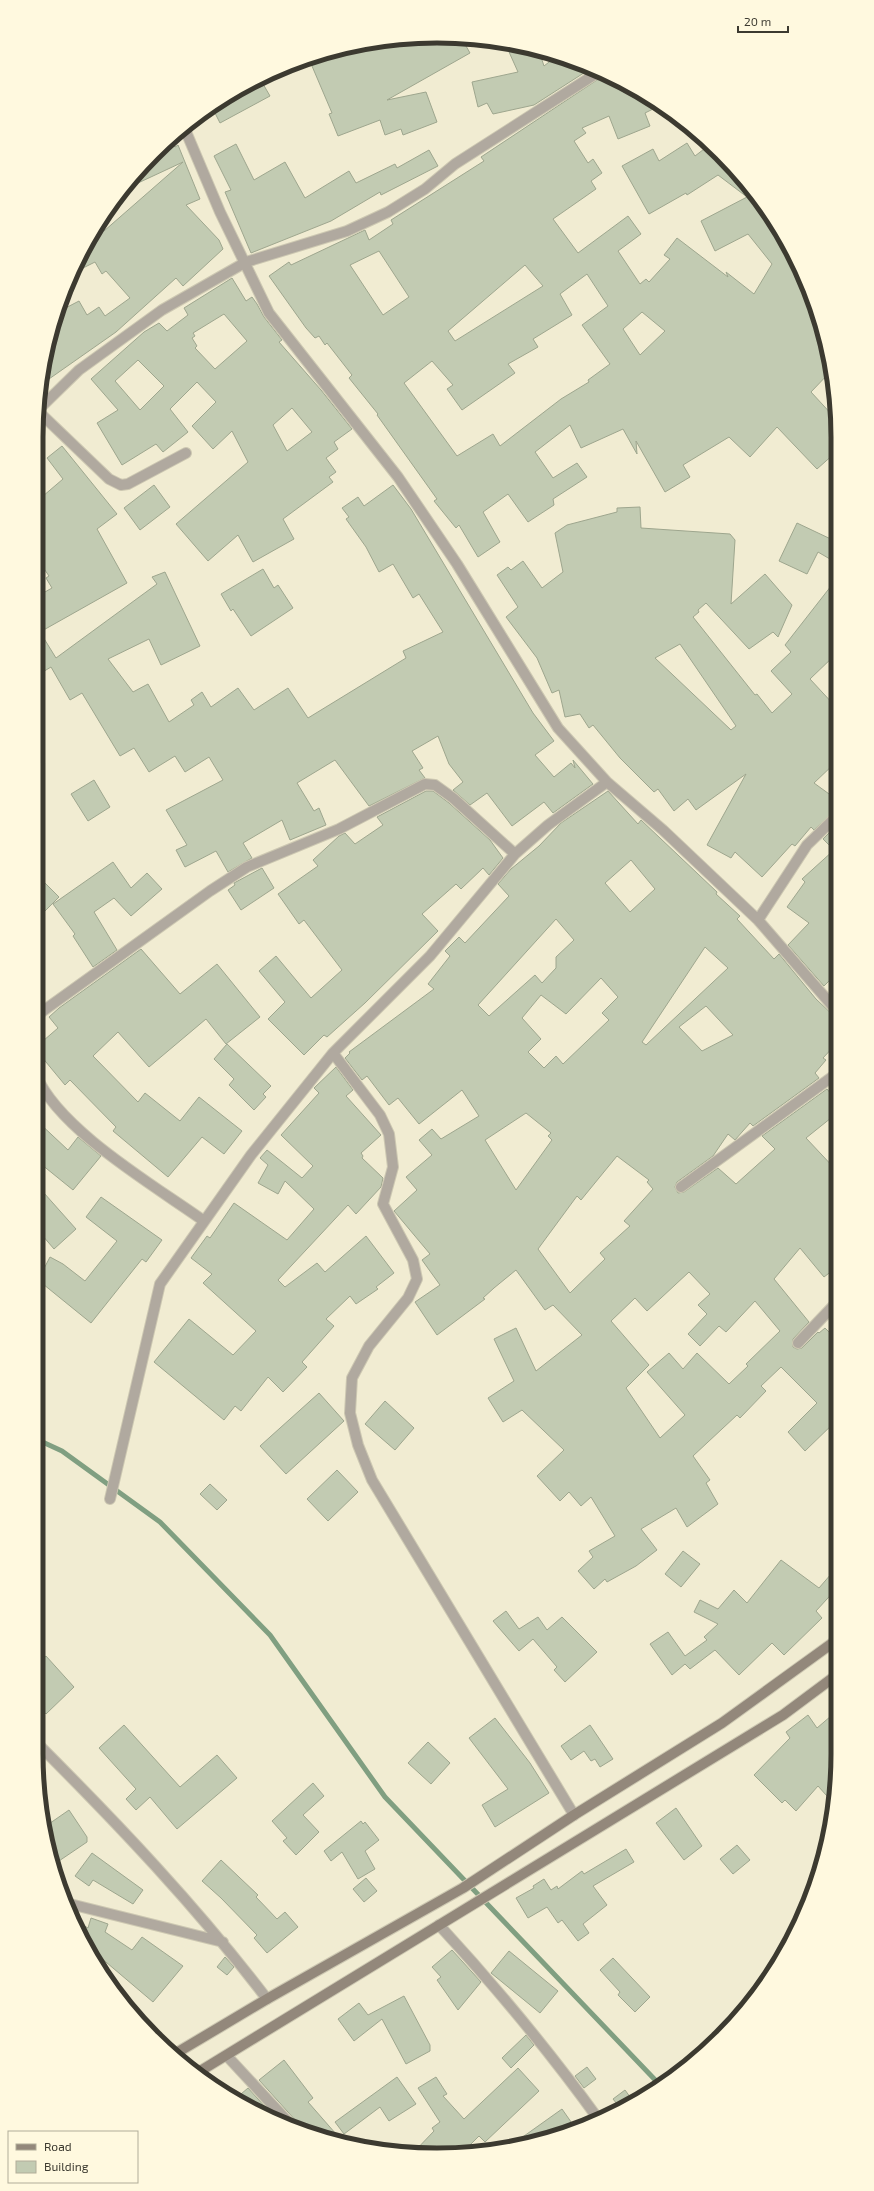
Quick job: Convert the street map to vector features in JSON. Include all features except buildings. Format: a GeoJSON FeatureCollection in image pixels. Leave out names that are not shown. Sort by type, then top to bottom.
{"type":"FeatureCollection","features":[{"type":"Feature","properties":{"kind":"main road"},"geometry":{"type":"LineString","coordinates":[[179,2052],[267,1999],[486,1874],[574,1815],[722,1723],[831,1644]]}},
{"type":"Feature","properties":{"kind":"main road"},"geometry":{"type":"LineString","coordinates":[[202,2070],[783,1715],[831,1679]]}},
{"type":"Feature","properties":{"kind":"street"},"geometry":{"type":"LineString","coordinates":[[45,404],[79,370],[162,310],[246,262],[347,231],[388,212],[425,189],[455,164],[593,75]]}},
{"type":"Feature","properties":{"kind":"street"},"geometry":{"type":"LineString","coordinates":[[187,133],[220,212],[246,262],[269,313],[398,476],[457,564],[558,728],[607,782],[663,830],[758,920],[831,1004]]}},
{"type":"Feature","properties":{"kind":"street"},"geometry":{"type":"LineString","coordinates":[[44,417],[109,479],[121,485],[128,484],[186,453]]}},
{"type":"Feature","properties":{"kind":"street"},"geometry":{"type":"LineString","coordinates":[[110,1499],[160,1284],[278,1119],[333,1053],[430,956],[515,854],[548,824],[607,782]]}},
{"type":"Feature","properties":{"kind":"street"},"geometry":{"type":"LineString","coordinates":[[43,1011],[210,890],[247,867],[339,829],[425,784],[435,785],[453,798],[515,854]]}},
{"type":"Feature","properties":{"kind":"street"},"geometry":{"type":"LineString","coordinates":[[758,920],[807,845],[831,822]]}},
{"type":"Feature","properties":{"kind":"street"},"geometry":{"type":"LineString","coordinates":[[333,1053],[380,1115],[389,1134],[393,1167],[383,1204],[413,1260],[417,1280],[408,1298],[369,1346],[352,1378],[350,1413],[358,1445],[372,1480],[574,1815]]}},
{"type":"Feature","properties":{"kind":"street"},"geometry":{"type":"LineString","coordinates":[[681,1187],[831,1078]]}},
{"type":"Feature","properties":{"kind":"street"},"geometry":{"type":"LineString","coordinates":[[43,1089],[67,1118],[99,1146],[204,1221]]}},
{"type":"Feature","properties":{"kind":"street"},"geometry":{"type":"LineString","coordinates":[[798,1343],[831,1308]]}},
{"type":"Feature","properties":{"kind":"street"},"geometry":{"type":"LineString","coordinates":[[43,1749],[117,1823],[224,1942],[267,1999]]}},
{"type":"Feature","properties":{"kind":"street"},"geometry":{"type":"LineString","coordinates":[[73,1905],[224,1942]]}},
{"type":"Feature","properties":{"kind":"street"},"geometry":{"type":"LineString","coordinates":[[439,1925],[486,1976],[520,2017],[595,2115]]}},
{"type":"Feature","properties":{"kind":"street"},"geometry":{"type":"LineString","coordinates":[[227,2056],[283,2117]]}},
{"type":"Feature","properties":{"kind":"waterway"},"geometry":{"type":"LineString","coordinates":[[43,1442],[62,1451],[160,1522],[270,1635],[385,1797],[657,2082]]}}]}
